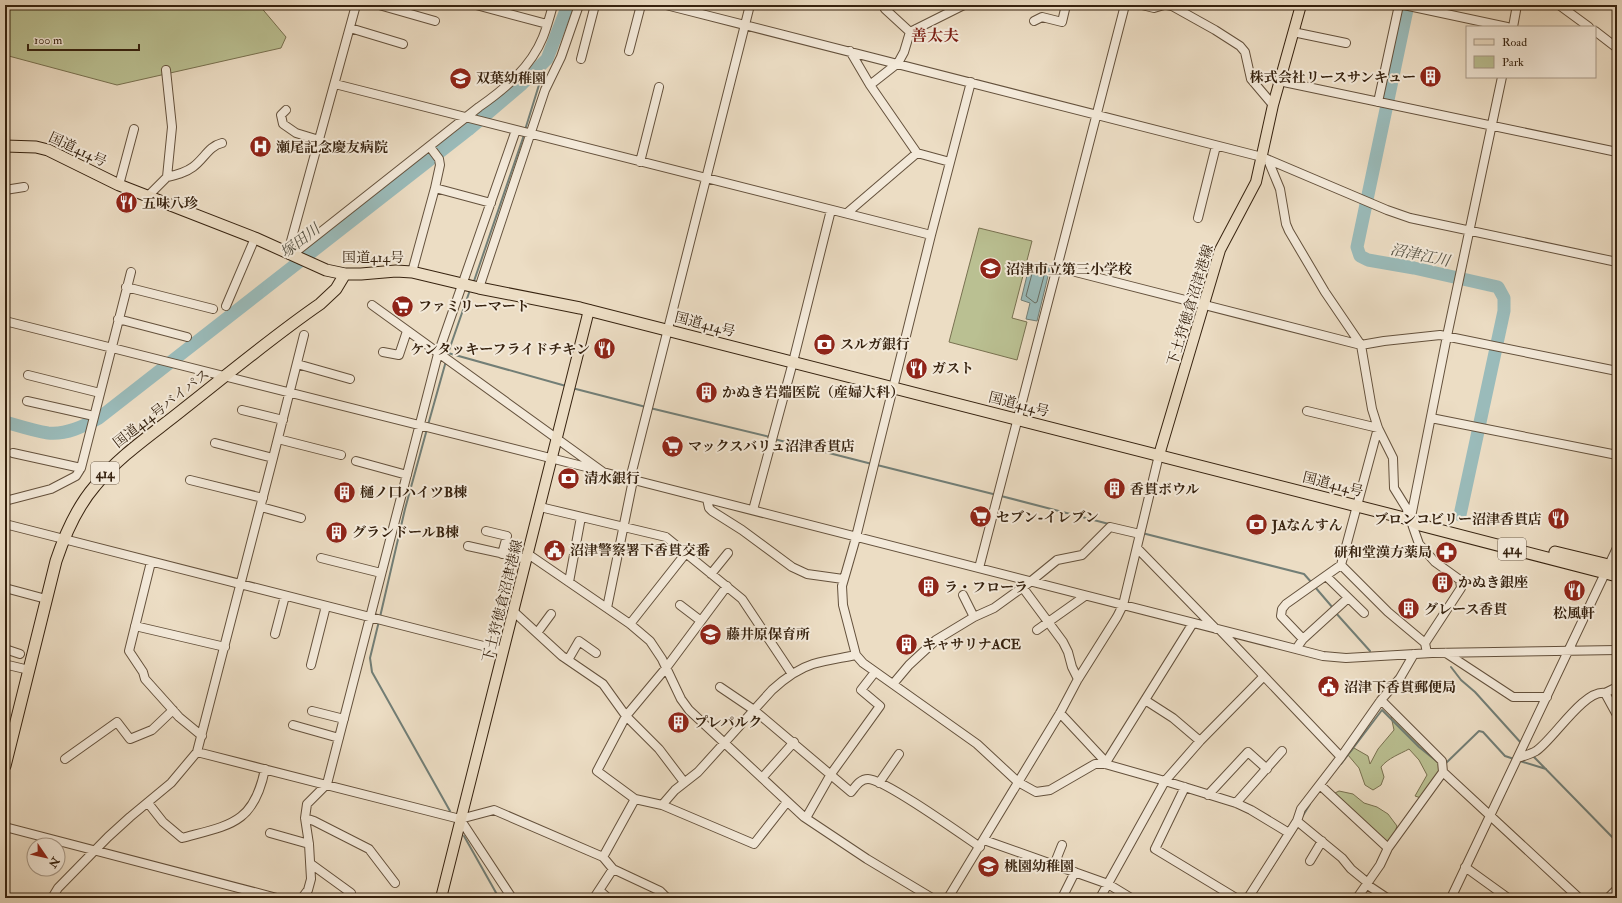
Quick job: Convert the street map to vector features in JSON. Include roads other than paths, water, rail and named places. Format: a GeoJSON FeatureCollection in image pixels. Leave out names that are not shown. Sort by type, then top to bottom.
{"type":"FeatureCollection","features":[{"type":"Feature","properties":{"kind":"highway","name":"国道414号"},"geometry":{"type":"LineString","coordinates":[[5,146],[36,147],[48,150],[120,185],[255,238],[307,260],[326,270],[345,274],[396,271],[412,272],[464,285],[589,310],[1408,519],[1421,518],[1610,568],[1617,576]]}},
{"type":"Feature","properties":{"kind":"highway","name":"国道414号バイパス"},"geometry":{"type":"LineString","coordinates":[[5,766],[30,670],[46,599],[63,540],[80,505],[94,486],[114,464],[320,304],[336,289],[345,274]]}},
{"type":"Feature","properties":{"kind":"main road","name":"下土狩徳倉沼津港線"},"geometry":{"type":"LineString","coordinates":[[1158,455],[1220,250],[1255,186],[1265,158],[1273,105],[1301,5]]}},
{"type":"Feature","properties":{"kind":"main road","name":"下土狩徳倉沼津港線"},"geometry":{"type":"LineString","coordinates":[[441,898],[589,310]]}},
{"type":"Feature","properties":{"kind":"street"},"geometry":{"type":"LineString","coordinates":[[292,254],[319,140],[356,5]]}},
{"type":"Feature","properties":{"kind":"street"},"geometry":{"type":"LineString","coordinates":[[379,5],[435,21]]}},
{"type":"Feature","properties":{"kind":"street"},"geometry":{"type":"LineString","coordinates":[[476,5],[547,24]]}},
{"type":"Feature","properties":{"kind":"street"},"geometry":{"type":"LineString","coordinates":[[292,254],[431,149],[470,118],[518,75],[533,57],[543,38],[553,5]]}},
{"type":"Feature","properties":{"kind":"street"},"geometry":{"type":"LineString","coordinates":[[479,288],[545,90],[561,57],[579,5]]}},
{"type":"Feature","properties":{"kind":"street"},"geometry":{"type":"LineString","coordinates":[[581,59],[595,5]]}},
{"type":"Feature","properties":{"kind":"street"},"geometry":{"type":"LineString","coordinates":[[629,50],[641,5]]}},
{"type":"Feature","properties":{"kind":"street"},"geometry":{"type":"LineString","coordinates":[[666,5],[898,63],[1265,158],[1387,210],[1410,218],[1617,262]]}},
{"type":"Feature","properties":{"kind":"street"},"geometry":{"type":"LineString","coordinates":[[606,608],[647,411],[750,5]]}},
{"type":"Feature","properties":{"kind":"street"},"geometry":{"type":"LineString","coordinates":[[888,5],[884,9],[910,32]]}},
{"type":"Feature","properties":{"kind":"street"},"geometry":{"type":"LineString","coordinates":[[870,85],[898,63],[904,52],[910,32],[964,5]]}},
{"type":"Feature","properties":{"kind":"street"},"geometry":{"type":"LineString","coordinates":[[1034,21],[1042,17],[1062,22],[1066,5]]}},
{"type":"Feature","properties":{"kind":"street"},"geometry":{"type":"LineString","coordinates":[[979,568],[1095,115],[1125,5]]}},
{"type":"Feature","properties":{"kind":"street"},"geometry":{"type":"LineString","coordinates":[[1142,5],[1154,8],[1166,5],[1172,6],[1240,46],[1245,52],[1251,79],[1273,105]]}},
{"type":"Feature","properties":{"kind":"street"},"geometry":{"type":"LineString","coordinates":[[1378,102],[1399,5]]}},
{"type":"Feature","properties":{"kind":"street"},"geometry":{"type":"LineString","coordinates":[[1404,5],[1502,26]]}},
{"type":"Feature","properties":{"kind":"street"},"geometry":{"type":"LineString","coordinates":[[1513,26],[1517,5]]}},
{"type":"Feature","properties":{"kind":"street"},"geometry":{"type":"LineString","coordinates":[[1559,5],[1588,26]]}},
{"type":"Feature","properties":{"kind":"street"},"geometry":{"type":"LineString","coordinates":[[350,28],[403,44]]}},
{"type":"Feature","properties":{"kind":"street"},"geometry":{"type":"LineString","coordinates":[[1293,32],[1346,43]]}},
{"type":"Feature","properties":{"kind":"street"},"geometry":{"type":"LineString","coordinates":[[1596,33],[1617,48]]}},
{"type":"Feature","properties":{"kind":"street"},"geometry":{"type":"LineString","coordinates":[[850,51],[870,85],[917,153],[950,162]]}},
{"type":"Feature","properties":{"kind":"street"},"geometry":{"type":"LineString","coordinates":[[166,70],[172,127],[167,177]]}},
{"type":"Feature","properties":{"kind":"street"},"geometry":{"type":"LineString","coordinates":[[1408,519],[1412,512],[1432,418],[1447,336],[1502,78]]}},
{"type":"Feature","properties":{"kind":"street"},"geometry":{"type":"LineString","coordinates":[[1280,81],[1617,152]]}},
{"type":"Feature","properties":{"kind":"street"},"geometry":{"type":"LineString","coordinates":[[971,82],[856,537],[843,579],[843,605],[856,655],[875,672],[977,744],[1018,782],[1036,792],[1050,790],[1095,764],[1105,764],[1236,803],[1251,810],[1289,833]]}},
{"type":"Feature","properties":{"kind":"street"},"geometry":{"type":"LineString","coordinates":[[335,84],[931,236]]}},
{"type":"Feature","properties":{"kind":"street"},"geometry":{"type":"LineString","coordinates":[[640,162],[659,87]]}},
{"type":"Feature","properties":{"kind":"street"},"geometry":{"type":"LineString","coordinates":[[286,110],[281,115],[283,124],[296,133],[319,140]]}},
{"type":"Feature","properties":{"kind":"street"},"geometry":{"type":"LineString","coordinates":[[120,185],[134,129]]}},
{"type":"Feature","properties":{"kind":"street"},"geometry":{"type":"LineString","coordinates":[[302,898],[309,887],[311,864],[310,844],[305,818],[307,804],[312,797],[327,784],[372,618],[382,573],[421,426],[438,354],[464,285],[516,130]]}},
{"type":"Feature","properties":{"kind":"street"},"geometry":{"type":"LineString","coordinates":[[148,196],[167,177],[181,174],[193,167],[214,145],[222,143]]}},
{"type":"Feature","properties":{"kind":"street"},"geometry":{"type":"LineString","coordinates":[[1198,218],[1216,146]]}},
{"type":"Feature","properties":{"kind":"street"},"geometry":{"type":"LineString","coordinates":[[412,272],[440,165],[439,159],[431,149]]}},
{"type":"Feature","properties":{"kind":"street"},"geometry":{"type":"LineString","coordinates":[[847,214],[917,153]]}},
{"type":"Feature","properties":{"kind":"street"},"geometry":{"type":"LineString","coordinates":[[1265,158],[1280,189],[1286,224],[1289,231],[1325,292],[1361,345],[1372,409],[1378,428],[1393,458],[1394,488],[1407,509],[1408,519],[1412,524],[1419,544],[1435,562],[1460,580],[1462,584],[1461,588],[1425,642]]}},
{"type":"Feature","properties":{"kind":"street"},"geometry":{"type":"LineString","coordinates":[[5,190],[24,187]]}},
{"type":"Feature","properties":{"kind":"street"},"geometry":{"type":"LineString","coordinates":[[435,188],[491,203]]}},
{"type":"Feature","properties":{"kind":"street"},"geometry":{"type":"LineString","coordinates":[[753,510],[793,362],[831,210]]}},
{"type":"Feature","properties":{"kind":"street"},"geometry":{"type":"LineString","coordinates":[[226,306],[255,238]]}},
{"type":"Feature","properties":{"kind":"street"},"geometry":{"type":"LineString","coordinates":[[1056,268],[1361,345],[1440,335],[1617,371]]}},
{"type":"Feature","properties":{"kind":"street"},"geometry":{"type":"LineString","coordinates":[[5,501],[52,489],[76,476],[81,468],[131,272]]}},
{"type":"Feature","properties":{"kind":"street"},"geometry":{"type":"LineString","coordinates":[[126,287],[213,309]]}},
{"type":"Feature","properties":{"kind":"street"},"geometry":{"type":"LineString","coordinates":[[372,305],[603,472]]}},
{"type":"Feature","properties":{"kind":"street"},"geometry":{"type":"LineString","coordinates":[[118,319],[187,337]]}},
{"type":"Feature","properties":{"kind":"street"},"geometry":{"type":"LineString","coordinates":[[5,320],[1323,656],[1346,658],[1427,653],[1617,650]]}},
{"type":"Feature","properties":{"kind":"street"},"geometry":{"type":"LineString","coordinates":[[383,352],[400,355],[407,331]]}},
{"type":"Feature","properties":{"kind":"street"},"geometry":{"type":"LineString","coordinates":[[52,898],[58,888],[95,850],[130,817],[172,783],[197,752],[274,458],[304,335]]}},
{"type":"Feature","properties":{"kind":"street"},"geometry":{"type":"LineString","coordinates":[[297,364],[350,379]]}},
{"type":"Feature","properties":{"kind":"street"},"geometry":{"type":"LineString","coordinates":[[28,375],[100,393]]}},
{"type":"Feature","properties":{"kind":"street"},"geometry":{"type":"LineString","coordinates":[[27,401],[95,415]]}},
{"type":"Feature","properties":{"kind":"street"},"geometry":{"type":"LineString","coordinates":[[242,410],[283,420]]}},
{"type":"Feature","properties":{"kind":"street"},"geometry":{"type":"LineString","coordinates":[[1307,411],[1378,428]]}},
{"type":"Feature","properties":{"kind":"street"},"geometry":{"type":"LineString","coordinates":[[1432,418],[1617,455]]}},
{"type":"Feature","properties":{"kind":"street"},"geometry":{"type":"LineString","coordinates":[[1303,639],[1281,616],[1282,609],[1286,604],[1341,565],[1378,428]]}},
{"type":"Feature","properties":{"kind":"street"},"geometry":{"type":"LineString","coordinates":[[278,439],[341,455]]}},
{"type":"Feature","properties":{"kind":"street"},"geometry":{"type":"LineString","coordinates":[[216,442],[274,458]]}},
{"type":"Feature","properties":{"kind":"street"},"geometry":{"type":"LineString","coordinates":[[13,453],[81,468]]}},
{"type":"Feature","properties":{"kind":"street"},"geometry":{"type":"LineString","coordinates":[[948,898],[1060,713],[1078,679],[1123,605],[1158,455]]}},
{"type":"Feature","properties":{"kind":"street"},"geometry":{"type":"LineString","coordinates":[[356,461],[407,475]]}},
{"type":"Feature","properties":{"kind":"street"},"geometry":{"type":"LineString","coordinates":[[190,480],[262,502],[301,518]]}},
{"type":"Feature","properties":{"kind":"street"},"geometry":{"type":"LineString","coordinates":[[707,499],[709,508],[712,511],[742,530],[792,567],[814,575],[843,579]]}},
{"type":"Feature","properties":{"kind":"street"},"geometry":{"type":"LineString","coordinates":[[540,507],[666,538],[742,599],[792,674]]}},
{"type":"Feature","properties":{"kind":"street"},"geometry":{"type":"LineString","coordinates":[[569,582],[581,517]]}},
{"type":"Feature","properties":{"kind":"street"},"geometry":{"type":"LineString","coordinates":[[5,524],[503,651]]}},
{"type":"Feature","properties":{"kind":"street"},"geometry":{"type":"LineString","coordinates":[[892,684],[930,645],[974,617],[994,608],[1023,588],[1057,560],[1082,555],[1110,527],[1140,534]]}},
{"type":"Feature","properties":{"kind":"street"},"geometry":{"type":"LineString","coordinates":[[486,531],[507,536],[502,554]]}},
{"type":"Feature","properties":{"kind":"street"},"geometry":{"type":"LineString","coordinates":[[468,546],[502,554],[527,556],[569,582],[630,624],[650,641],[688,710],[787,802],[806,818],[867,859],[932,898]]}},
{"type":"Feature","properties":{"kind":"street"},"geometry":{"type":"LineString","coordinates":[[1137,548],[1264,676],[1341,757]]}},
{"type":"Feature","properties":{"kind":"street"},"geometry":{"type":"LineString","coordinates":[[1451,898],[1610,568],[1617,548]]}},
{"type":"Feature","properties":{"kind":"street"},"geometry":{"type":"LineString","coordinates":[[630,624],[686,553]]}},
{"type":"Feature","properties":{"kind":"street"},"geometry":{"type":"LineString","coordinates":[[711,574],[728,553]]}},
{"type":"Feature","properties":{"kind":"street"},"geometry":{"type":"LineString","coordinates":[[321,558],[382,573]]}},
{"type":"Feature","properties":{"kind":"street"},"geometry":{"type":"LineString","coordinates":[[151,562],[129,651],[143,672],[145,680],[173,710],[202,736]]}},
{"type":"Feature","properties":{"kind":"street"},"geometry":{"type":"LineString","coordinates":[[1341,565],[1388,612],[1425,642],[1427,653]]}},
{"type":"Feature","properties":{"kind":"street"},"geometry":{"type":"LineString","coordinates":[[1326,576],[1364,613]]}},
{"type":"Feature","properties":{"kind":"street"},"geometry":{"type":"LineString","coordinates":[[727,586],[666,668],[626,716],[597,771],[635,799],[662,805],[754,844],[787,802]]}},
{"type":"Feature","properties":{"kind":"street"},"geometry":{"type":"LineString","coordinates":[[5,588],[46,599]]}},
{"type":"Feature","properties":{"kind":"street"},"geometry":{"type":"LineString","coordinates":[[1023,588],[1048,621],[1068,652],[1078,679]]}},
{"type":"Feature","properties":{"kind":"street"},"geometry":{"type":"LineString","coordinates":[[962,595],[974,617]]}},
{"type":"Feature","properties":{"kind":"street"},"geometry":{"type":"LineString","coordinates":[[275,634],[285,596]]}},
{"type":"Feature","properties":{"kind":"street"},"geometry":{"type":"LineString","coordinates":[[1037,630],[1085,596]]}},
{"type":"Feature","properties":{"kind":"street"},"geometry":{"type":"LineString","coordinates":[[1296,649],[1303,639],[1348,598]]}},
{"type":"Feature","properties":{"kind":"street"},"geometry":{"type":"LineString","coordinates":[[680,605],[701,621]]}},
{"type":"Feature","properties":{"kind":"street"},"geometry":{"type":"LineString","coordinates":[[311,665],[326,606]]}},
{"type":"Feature","properties":{"kind":"street"},"geometry":{"type":"LineString","coordinates":[[513,611],[568,660],[603,684],[626,716],[659,749],[684,782]]}},
{"type":"Feature","properties":{"kind":"street"},"geometry":{"type":"LineString","coordinates":[[537,633],[551,614]]}},
{"type":"Feature","properties":{"kind":"street"},"geometry":{"type":"LineString","coordinates":[[1105,764],[1193,623]]}},
{"type":"Feature","properties":{"kind":"street"},"geometry":{"type":"LineString","coordinates":[[135,626],[224,647]]}},
{"type":"Feature","properties":{"kind":"street"},"geometry":{"type":"LineString","coordinates":[[568,660],[579,641],[596,653]]}},
{"type":"Feature","properties":{"kind":"street"},"geometry":{"type":"LineString","coordinates":[[5,649],[20,654]]}},
{"type":"Feature","properties":{"kind":"street"},"geometry":{"type":"LineString","coordinates":[[1446,653],[1513,697],[1547,697]]}},
{"type":"Feature","properties":{"kind":"street"},"geometry":{"type":"LineString","coordinates":[[1248,898],[1289,833],[1299,822],[1301,808],[1321,786],[1381,700],[1400,678],[1414,654]]}},
{"type":"Feature","properties":{"kind":"street"},"geometry":{"type":"LineString","coordinates":[[662,805],[684,782],[698,772],[725,744],[772,690],[792,674],[813,664],[856,655]]}},
{"type":"Feature","properties":{"kind":"street"},"geometry":{"type":"LineString","coordinates":[[5,667],[8,665],[30,670]]}},
{"type":"Feature","properties":{"kind":"street"},"geometry":{"type":"LineString","coordinates":[[806,818],[831,774],[880,706],[861,690],[875,672]]}},
{"type":"Feature","properties":{"kind":"street"},"geometry":{"type":"LineString","coordinates":[[1100,898],[1165,781],[1200,741],[1264,676]]}},
{"type":"Feature","properties":{"kind":"street"},"geometry":{"type":"LineString","coordinates":[[720,687],[754,710],[794,742],[851,792],[859,782],[864,780],[868,779],[879,783],[893,789],[982,843],[1054,865],[1108,884],[1131,898]]}},
{"type":"Feature","properties":{"kind":"street"},"geometry":{"type":"LineString","coordinates":[[1518,758],[1536,751],[1588,698],[1601,692],[1605,693],[1617,687]]}},
{"type":"Feature","properties":{"kind":"street"},"geometry":{"type":"LineString","coordinates":[[1605,693],[1617,715]]}},
{"type":"Feature","properties":{"kind":"street"},"geometry":{"type":"LineString","coordinates":[[1145,700],[1173,718],[1200,741]]}},
{"type":"Feature","properties":{"kind":"street"},"geometry":{"type":"LineString","coordinates":[[1381,700],[1442,761],[1444,772],[1579,898]]}},
{"type":"Feature","properties":{"kind":"street"},"geometry":{"type":"LineString","coordinates":[[66,759],[117,722],[130,739],[152,730],[173,710]]}},
{"type":"Feature","properties":{"kind":"street"},"geometry":{"type":"LineString","coordinates":[[312,711],[344,719]]}},
{"type":"Feature","properties":{"kind":"street"},"geometry":{"type":"LineString","coordinates":[[1060,713],[1103,759],[1105,764]]}},
{"type":"Feature","properties":{"kind":"street"},"geometry":{"type":"LineString","coordinates":[[293,725],[339,738]]}},
{"type":"Feature","properties":{"kind":"street"},"geometry":{"type":"LineString","coordinates":[[762,778],[794,742]]}},
{"type":"Feature","properties":{"kind":"street"},"geometry":{"type":"LineString","coordinates":[[1236,803],[1282,751]]}},
{"type":"Feature","properties":{"kind":"street"},"geometry":{"type":"LineString","coordinates":[[197,752],[460,819],[494,810],[603,857],[614,869],[660,891],[667,898]]}},
{"type":"Feature","properties":{"kind":"street"},"geometry":{"type":"LineString","coordinates":[[1208,795],[1248,752],[1267,769]]}},
{"type":"Feature","properties":{"kind":"street"},"geometry":{"type":"LineString","coordinates":[[879,783],[899,754]]}},
{"type":"Feature","properties":{"kind":"street"},"geometry":{"type":"LineString","coordinates":[[148,803],[163,822],[182,838],[226,826],[244,815],[252,804],[258,795],[265,769]]}},
{"type":"Feature","properties":{"kind":"street"},"geometry":{"type":"LineString","coordinates":[[1357,898],[1380,865],[1388,848],[1444,772]]}},
{"type":"Feature","properties":{"kind":"street"},"geometry":{"type":"LineString","coordinates":[[1321,786],[1388,848]]}},
{"type":"Feature","properties":{"kind":"street"},"geometry":{"type":"LineString","coordinates":[[1185,787],[1155,849],[1236,898]]}},
{"type":"Feature","properties":{"kind":"street"},"geometry":{"type":"LineString","coordinates":[[603,857],[635,799]]}},
{"type":"Feature","properties":{"kind":"street"},"geometry":{"type":"LineString","coordinates":[[305,818],[314,821],[369,849],[395,883]]}},
{"type":"Feature","properties":{"kind":"street"},"geometry":{"type":"LineString","coordinates":[[460,819],[512,898]]}},
{"type":"Feature","properties":{"kind":"street"},"geometry":{"type":"LineString","coordinates":[[1299,822],[1342,858],[1351,869],[1368,883],[1369,886],[1387,898]]}},
{"type":"Feature","properties":{"kind":"street"},"geometry":{"type":"LineString","coordinates":[[5,827],[277,898]]}},
{"type":"Feature","properties":{"kind":"street"},"geometry":{"type":"LineString","coordinates":[[270,833],[310,844]]}},
{"type":"Feature","properties":{"kind":"street"},"geometry":{"type":"LineString","coordinates":[[1310,861],[1322,841]]}},
{"type":"Feature","properties":{"kind":"street"},"geometry":{"type":"LineString","coordinates":[[1054,865],[1062,845]]}},
{"type":"Feature","properties":{"kind":"street"},"geometry":{"type":"LineString","coordinates":[[311,864],[351,893]]}},
{"type":"Feature","properties":{"kind":"street"},"geometry":{"type":"LineString","coordinates":[[1465,867],[1508,898]]}},
{"type":"Feature","properties":{"kind":"street"},"geometry":{"type":"LineString","coordinates":[[608,898],[597,895],[614,869]]}},
{"type":"Feature","properties":{"kind":"street"},"geometry":{"type":"LineString","coordinates":[[1062,898],[1075,872]]}},
{"type":"Feature","properties":{"kind":"street"},"geometry":{"type":"LineString","coordinates":[[1608,898],[1617,889]]}},
{"type":"Feature","properties":{"kind":"water"},"geometry":{"type":"Polygon","coordinates":[[[1030,263],[1050,268],[1037,321],[1026,319],[1030,303],[1021,300],[1030,263]]]}},
{"type":"Feature","properties":{"kind":"waterway","name":"塚田川"},"geometry":{"type":"LineString","coordinates":[[5,422],[37,431],[61,433],[75,429],[99,418],[468,130],[522,84],[547,59],[568,5]]}},
{"type":"Feature","properties":{"kind":"waterway","name":"沼津江川"},"geometry":{"type":"LineString","coordinates":[[1408,5],[1357,247],[1360,256],[1368,260],[1414,268],[1498,287],[1504,298],[1504,311],[1460,515]]}},
{"type":"Feature","properties":{"kind":"waterway"},"geometry":{"type":"LineString","coordinates":[[525,130],[547,59]]}},
{"type":"Feature","properties":{"kind":"waterway"},"geometry":{"type":"LineString","coordinates":[[473,284],[524,135]]}},
{"type":"Feature","properties":{"kind":"waterway"},"geometry":{"type":"LineString","coordinates":[[448,353],[470,290]]}},
{"type":"Feature","properties":{"kind":"waterway"},"geometry":{"type":"LineString","coordinates":[[448,353],[566,386]]}},
{"type":"Feature","properties":{"kind":"waterway"},"geometry":{"type":"LineString","coordinates":[[428,425],[446,361]]}},
{"type":"Feature","properties":{"kind":"waterway"},"geometry":{"type":"LineString","coordinates":[[572,388],[646,407]]}},
{"type":"Feature","properties":{"kind":"waterway"},"geometry":{"type":"LineString","coordinates":[[650,408],[770,437]]}},
{"type":"Feature","properties":{"kind":"waterway"},"geometry":{"type":"LineString","coordinates":[[380,617],[405,509],[427,429]]}},
{"type":"Feature","properties":{"kind":"waterway"},"geometry":{"type":"LineString","coordinates":[[774,439],[872,464]]}},
{"type":"Feature","properties":{"kind":"waterway"},"geometry":{"type":"LineString","coordinates":[[877,465],[997,495]]}},
{"type":"Feature","properties":{"kind":"waterway"},"geometry":{"type":"LineString","coordinates":[[1001,496],[1109,524]]}},
{"type":"Feature","properties":{"kind":"waterway"},"geometry":{"type":"LineString","coordinates":[[1142,533],[1304,574],[1312,583]]}},
{"type":"Feature","properties":{"kind":"waterway"},"geometry":{"type":"LineString","coordinates":[[1315,587],[1333,608]]}},
{"type":"Feature","properties":{"kind":"waterway"},"geometry":{"type":"LineString","coordinates":[[1335,612],[1370,651]]}},
{"type":"Feature","properties":{"kind":"waterway"},"geometry":{"type":"LineString","coordinates":[[379,621],[370,658],[372,672],[450,811]]}},
{"type":"Feature","properties":{"kind":"waterway"},"geometry":{"type":"LineString","coordinates":[[1451,667],[1461,680],[1475,692],[1522,744]]}},
{"type":"Feature","properties":{"kind":"waterway"},"geometry":{"type":"LineString","coordinates":[[1341,764],[1382,710],[1419,747],[1439,763]]}},
{"type":"Feature","properties":{"kind":"waterway"},"geometry":{"type":"LineString","coordinates":[[1445,764],[1479,731],[1483,732],[1505,756],[1514,759]]}},
{"type":"Feature","properties":{"kind":"waterway"},"geometry":{"type":"LineString","coordinates":[[1533,756],[1617,842]]}},
{"type":"Feature","properties":{"kind":"waterway"},"geometry":{"type":"LineString","coordinates":[[1520,761],[1546,769]]}},
{"type":"Feature","properties":{"kind":"waterway"},"geometry":{"type":"LineString","coordinates":[[1302,817],[1310,804]]}},
{"type":"Feature","properties":{"kind":"waterway"},"geometry":{"type":"LineString","coordinates":[[1256,892],[1297,828]]}},
{"type":"Feature","properties":{"kind":"waterway"},"geometry":{"type":"LineString","coordinates":[[464,836],[499,898]]}},
{"type":"Feature","properties":{"kind":"place","name":"株式会社リースサンキュー"},"geometry":{"type":"Point","coordinates":[1431,77]}},
{"type":"Feature","properties":{"kind":"place","name":"双葉幼稚園"},"geometry":{"type":"Point","coordinates":[460,78]}},
{"type":"Feature","properties":{"kind":"place","name":"瀬尾記念慶友病院"},"geometry":{"type":"Point","coordinates":[260,147]}},
{"type":"Feature","properties":{"kind":"place","name":"五味八珍"},"geometry":{"type":"Point","coordinates":[126,203]}},
{"type":"Feature","properties":{"kind":"place","name":"沼津市立第三小学校"},"geometry":{"type":"Point","coordinates":[990,269]}},
{"type":"Feature","properties":{"kind":"place","name":"ファミリーマート"},"geometry":{"type":"Point","coordinates":[402,306]}},
{"type":"Feature","properties":{"kind":"place","name":"スルガ銀行"},"geometry":{"type":"Point","coordinates":[824,344]}},
{"type":"Feature","properties":{"kind":"place","name":"ケンタッキーフライドチキン"},"geometry":{"type":"Point","coordinates":[605,349]}},
{"type":"Feature","properties":{"kind":"place","name":"ガスト"},"geometry":{"type":"Point","coordinates":[917,368]}},
{"type":"Feature","properties":{"kind":"place","name":"かぬき岩端医院（産婦人科）"},"geometry":{"type":"Point","coordinates":[706,392]}},
{"type":"Feature","properties":{"kind":"place","name":"マックスバリュ沼津香貫店"},"geometry":{"type":"Point","coordinates":[672,446]}},
{"type":"Feature","properties":{"kind":"place","name":"清水銀行"},"geometry":{"type":"Point","coordinates":[569,478]}},
{"type":"Feature","properties":{"kind":"place","name":"香貫ボウル"},"geometry":{"type":"Point","coordinates":[1115,489]}},
{"type":"Feature","properties":{"kind":"place","name":"樋ノ口ハイツB棟"},"geometry":{"type":"Point","coordinates":[345,492]}},
{"type":"Feature","properties":{"kind":"place","name":"セブン-イレブン"},"geometry":{"type":"Point","coordinates":[980,517]}},
{"type":"Feature","properties":{"kind":"place","name":"ブロンコビリー沼津香貫店"},"geometry":{"type":"Point","coordinates":[1558,519]}},
{"type":"Feature","properties":{"kind":"place","name":"JAなんすん"},"geometry":{"type":"Point","coordinates":[1256,525]}},
{"type":"Feature","properties":{"kind":"place","name":"グランドールB棟"},"geometry":{"type":"Point","coordinates":[336,532]}},
{"type":"Feature","properties":{"kind":"place","name":"沼津警察署下香貫交番"},"geometry":{"type":"Point","coordinates":[555,550]}},
{"type":"Feature","properties":{"kind":"place","name":"研和堂漢方薬局"},"geometry":{"type":"Point","coordinates":[1447,552]}},
{"type":"Feature","properties":{"kind":"place","name":"かぬき銀座"},"geometry":{"type":"Point","coordinates":[1443,582]}},
{"type":"Feature","properties":{"kind":"place","name":"ラ・フローラ"},"geometry":{"type":"Point","coordinates":[928,587]}},
{"type":"Feature","properties":{"kind":"place","name":"松風軒"},"geometry":{"type":"Point","coordinates":[1574,591]}},
{"type":"Feature","properties":{"kind":"place","name":"グレース香貫"},"geometry":{"type":"Point","coordinates":[1409,609]}},
{"type":"Feature","properties":{"kind":"place","name":"藤井原保育所"},"geometry":{"type":"Point","coordinates":[710,634]}},
{"type":"Feature","properties":{"kind":"place","name":"キャサリナACE"},"geometry":{"type":"Point","coordinates":[906,644]}},
{"type":"Feature","properties":{"kind":"place","name":"沼津下香貫郵便局"},"geometry":{"type":"Point","coordinates":[1328,687]}},
{"type":"Feature","properties":{"kind":"place","name":"プレパルク"},"geometry":{"type":"Point","coordinates":[679,722]}},
{"type":"Feature","properties":{"kind":"place","name":"桃園幼稚園"},"geometry":{"type":"Point","coordinates":[988,866]}},
{"type":"Feature","properties":{"kind":"district","name":"善太夫"},"geometry":{"type":"Point","coordinates":[935,35]}}]}
